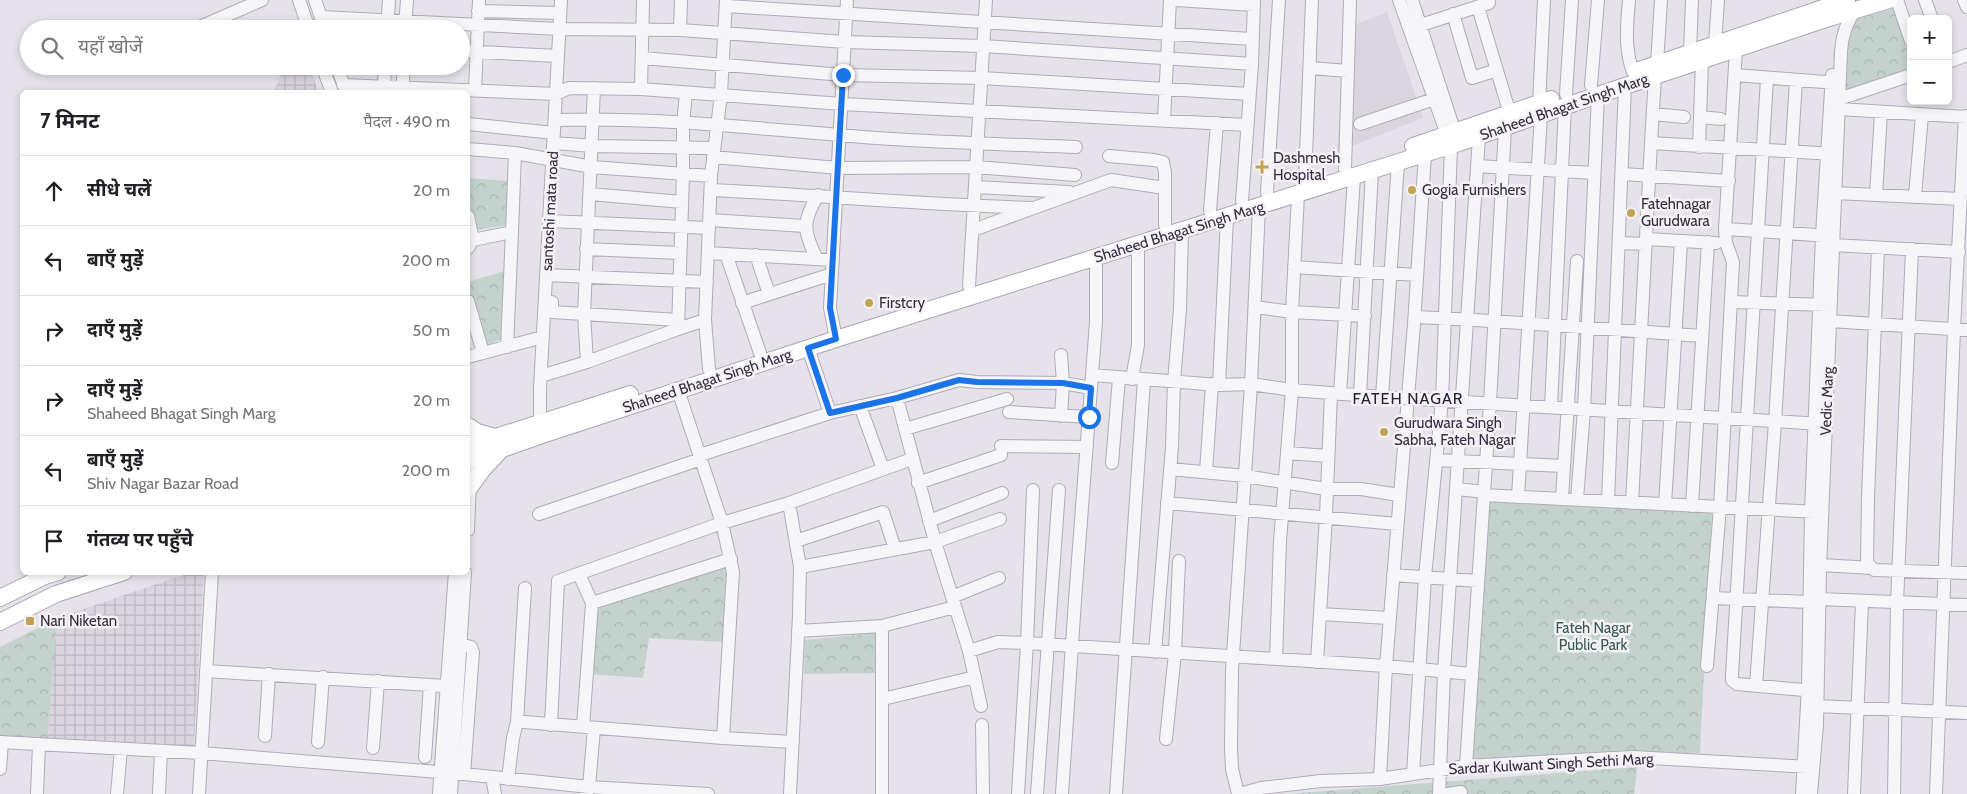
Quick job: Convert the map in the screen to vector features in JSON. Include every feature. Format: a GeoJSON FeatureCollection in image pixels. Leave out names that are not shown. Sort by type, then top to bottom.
{"type":"FeatureCollection","features":[{"type":"Feature","properties":{"kind":"main road"},"geometry":{"type":"LineString","coordinates":[[1696,57],[1715,44],[1851,5],[1889,0]]}},
{"type":"Feature","properties":{"kind":"main road"},"geometry":{"type":"LineString","coordinates":[[470,446],[498,444],[540,423],[760,353],[834,334],[969,286],[1242,201],[1263,200],[1350,173],[1696,57],[1736,50],[1839,15],[1851,5]]}},
{"type":"Feature","properties":{"kind":"main road","name":"Shaheed Bhagat Singh Marg"},"geometry":{"type":"LineString","coordinates":[[1350,173],[1372,171],[1398,163],[1424,154],[1453,139],[1479,137],[1507,121]]}},
{"type":"Feature","properties":{"kind":"main road","name":"Shaheed Bhagat Singh Marg"},"geometry":{"type":"LineString","coordinates":[[470,460],[498,444],[678,390],[808,348],[834,334],[1227,217],[1263,200]]}},
{"type":"Feature","properties":{"kind":"main road"},"geometry":{"type":"LineString","coordinates":[[470,427],[498,444]]}},
{"type":"Feature","properties":{"kind":"main road"},"geometry":{"type":"LineString","coordinates":[[470,487],[498,444]]}},
{"type":"Feature","properties":{"kind":"main road"},"geometry":{"type":"LineString","coordinates":[[0,598],[48,575]]}},
{"type":"Feature","properties":{"kind":"main road"},"geometry":{"type":"LineString","coordinates":[[0,622],[56,594],[115,575]]}},
{"type":"Feature","properties":{"kind":"street"},"geometry":{"type":"LineString","coordinates":[[216,20],[262,0]]}},
{"type":"Feature","properties":{"kind":"street"},"geometry":{"type":"LineString","coordinates":[[299,0],[306,20]]}},
{"type":"Feature","properties":{"kind":"street"},"geometry":{"type":"LineString","coordinates":[[314,0],[322,20]]}},
{"type":"Feature","properties":{"kind":"street"},"geometry":{"type":"LineString","coordinates":[[387,20],[389,0]]}},
{"type":"Feature","properties":{"kind":"street"},"geometry":{"type":"LineString","coordinates":[[405,20],[407,0]]}},
{"type":"Feature","properties":{"kind":"street","name":"santoshi mata road"},"geometry":{"type":"LineString","coordinates":[[540,423],[561,0]]}},
{"type":"Feature","properties":{"kind":"street"},"geometry":{"type":"LineString","coordinates":[[641,89],[643,0]]}},
{"type":"Feature","properties":{"kind":"street"},"geometry":{"type":"LineString","coordinates":[[680,30],[682,0]]}},
{"type":"Feature","properties":{"kind":"street"},"geometry":{"type":"LineString","coordinates":[[834,334],[830,308],[848,0]]}},
{"type":"Feature","properties":{"kind":"street"},"geometry":{"type":"LineString","coordinates":[[969,286],[986,0]]}},
{"type":"Feature","properties":{"kind":"street"},"geometry":{"type":"LineString","coordinates":[[1164,120],[1170,0]]}},
{"type":"Feature","properties":{"kind":"street"},"geometry":{"type":"LineString","coordinates":[[1176,0],[1254,2],[1252,64],[1242,201]]}},
{"type":"Feature","properties":{"kind":"street"},"geometry":{"type":"LineString","coordinates":[[1239,794],[1232,770],[1230,747],[1232,657],[1255,307],[1278,0]]}},
{"type":"Feature","properties":{"kind":"street"},"geometry":{"type":"LineString","coordinates":[[1276,659],[1280,540],[1292,390],[1294,267],[1302,188],[1310,68],[1312,0]]}},
{"type":"Feature","properties":{"kind":"street"},"geometry":{"type":"LineString","coordinates":[[1317,662],[1328,456],[1344,315],[1347,271],[1350,173],[1348,71],[1350,0]]}},
{"type":"Feature","properties":{"kind":"street"},"geometry":{"type":"LineString","coordinates":[[1399,0],[1434,100],[1453,139]]}},
{"type":"Feature","properties":{"kind":"street"},"geometry":{"type":"LineString","coordinates":[[1412,0],[1453,139],[1442,400],[1425,577],[1413,774]]}},
{"type":"Feature","properties":{"kind":"street"},"geometry":{"type":"LineString","coordinates":[[1518,497],[1538,169],[1544,0]]}},
{"type":"Feature","properties":{"kind":"street"},"geometry":{"type":"LineString","coordinates":[[1551,407],[1565,100],[1572,0]]}},
{"type":"Feature","properties":{"kind":"street"},"geometry":{"type":"LineString","coordinates":[[1577,499],[1588,327],[1598,0]]}},
{"type":"Feature","properties":{"kind":"street"},"geometry":{"type":"LineString","coordinates":[[1608,501],[1618,243],[1629,79],[1626,46],[1629,0]]}},
{"type":"Feature","properties":{"kind":"street"},"geometry":{"type":"LineString","coordinates":[[1632,503],[1649,176],[1661,0]]}},
{"type":"Feature","properties":{"kind":"street"},"geometry":{"type":"LineString","coordinates":[[1692,0],[1700,117],[1699,147]]}},
{"type":"Feature","properties":{"kind":"street"},"geometry":{"type":"LineString","coordinates":[[1715,44],[1718,0]]}},
{"type":"Feature","properties":{"kind":"street"},"geometry":{"type":"LineString","coordinates":[[1897,0],[1907,29]]}},
{"type":"Feature","properties":{"kind":"street"},"geometry":{"type":"LineString","coordinates":[[1925,0],[1931,15]]}},
{"type":"Feature","properties":{"kind":"street"},"geometry":{"type":"LineString","coordinates":[[1964,0],[1967,7]]}},
{"type":"Feature","properties":{"kind":"street"},"geometry":{"type":"LineString","coordinates":[[709,369],[705,320],[711,176],[721,94],[726,3],[847,14],[985,21],[1252,39]]}},
{"type":"Feature","properties":{"kind":"street"},"geometry":{"type":"LineString","coordinates":[[475,90],[479,5],[560,13]]}},
{"type":"Feature","properties":{"kind":"street"},"geometry":{"type":"LineString","coordinates":[[1420,26],[1484,5],[1507,121],[1486,463],[1480,493],[1478,581],[1466,766]]}},
{"type":"Feature","properties":{"kind":"street","name":"Vedic Marg"},"geometry":{"type":"LineString","coordinates":[[1836,83],[1842,40],[1849,19],[1851,5]]}},
{"type":"Feature","properties":{"kind":"street"},"geometry":{"type":"LineString","coordinates":[[1453,14],[1472,78],[1497,70]]}},
{"type":"Feature","properties":{"kind":"street","name":"Vedic Marg"},"geometry":{"type":"LineString","coordinates":[[1811,794],[1808,767],[1817,512],[1839,15]]}},
{"type":"Feature","properties":{"kind":"street"},"geometry":{"type":"LineString","coordinates":[[470,25],[559,29],[680,30],[845,42],[984,46],[1167,60],[1252,64]]}},
{"type":"Feature","properties":{"kind":"street"},"geometry":{"type":"LineString","coordinates":[[1707,666],[1720,507],[1733,262],[1726,243],[1725,229],[1736,50]]}},
{"type":"Feature","properties":{"kind":"street"},"geometry":{"type":"LineString","coordinates":[[470,52],[558,56]]}},
{"type":"Feature","properties":{"kind":"street"},"geometry":{"type":"LineString","coordinates":[[1952,61],[1967,55]]}},
{"type":"Feature","properties":{"kind":"street"},"geometry":{"type":"LineString","coordinates":[[642,58],[843,75],[982,78],[1249,94]]}},
{"type":"Feature","properties":{"kind":"street"},"geometry":{"type":"LineString","coordinates":[[1310,68],[1348,71]]}},
{"type":"Feature","properties":{"kind":"street"},"geometry":{"type":"LineString","coordinates":[[325,75],[331,90]]}},
{"type":"Feature","properties":{"kind":"street"},"geometry":{"type":"LineString","coordinates":[[340,75],[345,89],[384,86],[402,90],[475,90],[556,94],[570,88],[641,89],[842,104],[1247,125]]}},
{"type":"Feature","properties":{"kind":"street"},"geometry":{"type":"LineString","coordinates":[[384,86],[385,75]]}},
{"type":"Feature","properties":{"kind":"street"},"geometry":{"type":"LineString","coordinates":[[402,90],[403,75]]}},
{"type":"Feature","properties":{"kind":"street"},"geometry":{"type":"LineString","coordinates":[[1735,75],[1836,83]]}},
{"type":"Feature","properties":{"kind":"street"},"geometry":{"type":"LineString","coordinates":[[1836,103],[1907,76]]}},
{"type":"Feature","properties":{"kind":"street"},"geometry":{"type":"LineString","coordinates":[[1768,78],[1732,680],[1736,684],[1812,690]]}},
{"type":"Feature","properties":{"kind":"street"},"geometry":{"type":"LineString","coordinates":[[1756,686],[1775,422],[1790,152],[1796,80]]}},
{"type":"Feature","properties":{"kind":"street"},"geometry":{"type":"LineString","coordinates":[[586,362],[584,314],[593,146],[594,88]]}},
{"type":"Feature","properties":{"kind":"street"},"geometry":{"type":"LineString","coordinates":[[678,325],[683,124],[686,93]]}},
{"type":"Feature","properties":{"kind":"street"},"geometry":{"type":"LineString","coordinates":[[1360,124],[1434,100]]}},
{"type":"Feature","properties":{"kind":"street"},"geometry":{"type":"LineString","coordinates":[[1836,103],[1881,113],[1966,117],[1954,329],[1936,794]]}},
{"type":"Feature","properties":{"kind":"street"},"geometry":{"type":"LineString","coordinates":[[1876,195],[1881,113]]}},
{"type":"Feature","properties":{"kind":"street"},"geometry":{"type":"LineString","coordinates":[[1653,114],[1684,117]]}},
{"type":"Feature","properties":{"kind":"street"},"geometry":{"type":"LineString","coordinates":[[1915,196],[1922,115]]}},
{"type":"Feature","properties":{"kind":"street"},"geometry":{"type":"LineString","coordinates":[[1700,117],[1721,119]]}},
{"type":"Feature","properties":{"kind":"street"},"geometry":{"type":"LineString","coordinates":[[554,132],[592,119],[718,124],[840,135],[1076,147]]}},
{"type":"Feature","properties":{"kind":"street"},"geometry":{"type":"LineString","coordinates":[[1210,211],[1216,123]]}},
{"type":"Feature","properties":{"kind":"street"},"geometry":{"type":"LineString","coordinates":[[470,124],[554,132],[593,146],[683,148],[838,168],[976,167],[1075,175]]}},
{"type":"Feature","properties":{"kind":"street"},"geometry":{"type":"LineString","coordinates":[[1439,794],[1444,672],[1479,137]]}},
{"type":"Feature","properties":{"kind":"street"},"geometry":{"type":"LineString","coordinates":[[1651,144],[1832,154]]}},
{"type":"Feature","properties":{"kind":"street"},"geometry":{"type":"LineString","coordinates":[[470,149],[515,153],[592,167],[711,176]]}},
{"type":"Feature","properties":{"kind":"street"},"geometry":{"type":"LineString","coordinates":[[507,346],[515,153]]}},
{"type":"Feature","properties":{"kind":"street"},"geometry":{"type":"LineString","coordinates":[[1380,779],[1386,666],[1408,398],[1424,154]]}},
{"type":"Feature","properties":{"kind":"street","name":"Vedic Marg"},"geometry":{"type":"LineString","coordinates":[[1829,239],[1835,193],[1832,154]]}},
{"type":"Feature","properties":{"kind":"street"},"geometry":{"type":"LineString","coordinates":[[1109,156],[1163,162],[1165,165],[1165,225]]}},
{"type":"Feature","properties":{"kind":"street"},"geometry":{"type":"LineString","coordinates":[[1382,397],[1398,163]]}},
{"type":"Feature","properties":{"kind":"street"},"geometry":{"type":"LineString","coordinates":[[1477,166],[1594,172]]}},
{"type":"Feature","properties":{"kind":"street"},"geometry":{"type":"LineString","coordinates":[[1360,395],[1372,171]]}},
{"type":"Feature","properties":{"kind":"street"},"geometry":{"type":"LineString","coordinates":[[1622,174],[1728,181]]}},
{"type":"Feature","properties":{"kind":"street"},"geometry":{"type":"LineString","coordinates":[[972,230],[1111,180],[1165,188]]}},
{"type":"Feature","properties":{"kind":"street"},"geometry":{"type":"LineString","coordinates":[[975,187],[1077,193]]}},
{"type":"Feature","properties":{"kind":"street"},"geometry":{"type":"LineString","coordinates":[[711,190],[1033,208]]}},
{"type":"Feature","properties":{"kind":"street"},"geometry":{"type":"LineString","coordinates":[[1835,193],[1961,199]]}},
{"type":"Feature","properties":{"kind":"street"},"geometry":{"type":"LineString","coordinates":[[590,194],[682,202]]}},
{"type":"Feature","properties":{"kind":"street"},"geometry":{"type":"LineString","coordinates":[[817,259],[808,242],[805,226],[808,214],[818,195]]}},
{"type":"Feature","properties":{"kind":"street"},"geometry":{"type":"LineString","coordinates":[[1206,472],[1215,385],[1227,217]]}},
{"type":"Feature","properties":{"kind":"street"},"geometry":{"type":"LineString","coordinates":[[549,221],[681,227],[709,224],[805,226]]}},
{"type":"Feature","properties":{"kind":"street"},"geometry":{"type":"LineString","coordinates":[[1725,229],[1787,232],[1878,248],[1959,252]]}},
{"type":"Feature","properties":{"kind":"street"},"geometry":{"type":"LineString","coordinates":[[1155,652],[1172,447],[1174,382],[1180,309],[1182,231]]}},
{"type":"Feature","properties":{"kind":"street"},"geometry":{"type":"LineString","coordinates":[[470,244],[512,232]]}},
{"type":"Feature","properties":{"kind":"street"},"geometry":{"type":"LineString","coordinates":[[1618,243],[1646,241],[1726,243]]}},
{"type":"Feature","properties":{"kind":"street"},"geometry":{"type":"LineString","coordinates":[[1664,504],[1681,242]]}},
{"type":"Feature","properties":{"kind":"street"},"geometry":{"type":"LineString","coordinates":[[1692,506],[1708,242]]}},
{"type":"Feature","properties":{"kind":"street"},"geometry":{"type":"LineString","coordinates":[[1112,463],[1138,345],[1138,244]]}},
{"type":"Feature","properties":{"kind":"street"},"geometry":{"type":"LineString","coordinates":[[1872,568],[1868,563],[1868,497],[1878,248]]}},
{"type":"Feature","properties":{"kind":"street"},"geometry":{"type":"LineString","coordinates":[[586,249],[680,253]]}},
{"type":"Feature","properties":{"kind":"street"},"geometry":{"type":"LineString","coordinates":[[1894,794],[1899,571],[1912,249]]}},
{"type":"Feature","properties":{"kind":"street"},"geometry":{"type":"LineString","coordinates":[[708,253],[833,260]]}},
{"type":"Feature","properties":{"kind":"street"},"geometry":{"type":"LineString","coordinates":[[726,254],[760,353]]}},
{"type":"Feature","properties":{"kind":"street"},"geometry":{"type":"LineString","coordinates":[[756,255],[769,294]]}},
{"type":"Feature","properties":{"kind":"street"},"geometry":{"type":"LineString","coordinates":[[1062,794],[1096,322],[1096,257]]}},
{"type":"Feature","properties":{"kind":"street"},"geometry":{"type":"LineString","coordinates":[[1562,498],[1577,261]]}},
{"type":"Feature","properties":{"kind":"street"},"geometry":{"type":"LineString","coordinates":[[1294,267],[1417,275]]}},
{"type":"Feature","properties":{"kind":"street"},"geometry":{"type":"LineString","coordinates":[[742,303],[832,274]]}},
{"type":"Feature","properties":{"kind":"street"},"geometry":{"type":"LineString","coordinates":[[546,276],[707,282]]}},
{"type":"Feature","properties":{"kind":"street"},"geometry":{"type":"LineString","coordinates":[[545,302],[552,302],[552,312],[678,325]]}},
{"type":"Feature","properties":{"kind":"street"},"geometry":{"type":"LineString","coordinates":[[1731,302],[1825,305]]}},
{"type":"Feature","properties":{"kind":"street","name":"Vedic Marg"},"geometry":{"type":"LineString","coordinates":[[1821,424],[1830,321],[1825,305]]}},
{"type":"Feature","properties":{"kind":"street"},"geometry":{"type":"LineString","coordinates":[[1255,307],[1292,312],[1365,316]]}},
{"type":"Feature","properties":{"kind":"street"},"geometry":{"type":"LineString","coordinates":[[470,308],[483,353]]}},
{"type":"Feature","properties":{"kind":"street"},"geometry":{"type":"LineString","coordinates":[[1414,317],[1528,322],[1555,326],[1702,336]]}},
{"type":"Feature","properties":{"kind":"street"},"geometry":{"type":"LineString","coordinates":[[541,376],[586,362],[678,325],[705,320]]}},
{"type":"Feature","properties":{"kind":"street"},"geometry":{"type":"LineString","coordinates":[[1830,321],[1967,330]]}},
{"type":"Feature","properties":{"kind":"street"},"geometry":{"type":"LineString","coordinates":[[470,356],[543,337]]}},
{"type":"Feature","properties":{"kind":"street"},"geometry":{"type":"LineString","coordinates":[[808,348],[830,413]]}},
{"type":"Feature","properties":{"kind":"street"},"geometry":{"type":"LineString","coordinates":[[1061,355],[1063,383],[1061,416]]}},
{"type":"Feature","properties":{"kind":"street"},"geometry":{"type":"LineString","coordinates":[[1116,794],[1125,649],[1132,379]]}},
{"type":"Feature","properties":{"kind":"street"},"geometry":{"type":"LineString","coordinates":[[539,514],[830,413],[897,398],[959,380],[1063,383],[1132,379],[1215,385],[1251,384],[1292,390],[1382,397],[1821,424]]}},
{"type":"Feature","properties":{"kind":"street"},"geometry":{"type":"LineString","coordinates":[[678,390],[722,523],[733,572],[723,738]]}},
{"type":"Feature","properties":{"kind":"street"},"geometry":{"type":"LineString","coordinates":[[897,398],[918,484],[970,651],[981,706]]}},
{"type":"Feature","properties":{"kind":"street"},"geometry":{"type":"LineString","coordinates":[[860,406],[883,469]]}},
{"type":"Feature","properties":{"kind":"street"},"geometry":{"type":"LineString","coordinates":[[905,430],[1008,406],[1061,416],[1089,417]]}},
{"type":"Feature","properties":{"kind":"street"},"geometry":{"type":"LineString","coordinates":[[918,484],[1001,451],[1087,447]]}},
{"type":"Feature","properties":{"kind":"street"},"geometry":{"type":"LineString","coordinates":[[1287,453],[1328,456]]}},
{"type":"Feature","properties":{"kind":"street"},"geometry":{"type":"LineString","coordinates":[[552,725],[558,581],[722,523],[789,503],[912,459]]}},
{"type":"Feature","properties":{"kind":"street"},"geometry":{"type":"LineString","coordinates":[[1436,460],[1564,466]]}},
{"type":"Feature","properties":{"kind":"street"},"geometry":{"type":"LineString","coordinates":[[1170,469],[1244,476],[1326,488],[1361,489],[1399,495]]}},
{"type":"Feature","properties":{"kind":"street"},"geometry":{"type":"LineString","coordinates":[[1018,794],[1027,643],[1033,490]]}},
{"type":"Feature","properties":{"kind":"street"},"geometry":{"type":"LineString","coordinates":[[1037,794],[1059,490]]}},
{"type":"Feature","properties":{"kind":"street"},"geometry":{"type":"LineString","coordinates":[[1457,490],[1518,497],[1817,512]]}},
{"type":"Feature","properties":{"kind":"street"},"geometry":{"type":"LineString","coordinates":[[929,521],[1002,493]]}},
{"type":"Feature","properties":{"kind":"street"},"geometry":{"type":"LineString","coordinates":[[789,503],[800,568],[790,794]]}},
{"type":"Feature","properties":{"kind":"street"},"geometry":{"type":"LineString","coordinates":[[1167,503],[1283,512],[1397,524]]}},
{"type":"Feature","properties":{"kind":"street"},"geometry":{"type":"LineString","coordinates":[[796,541],[883,512],[895,549]]}},
{"type":"Feature","properties":{"kind":"street","name":"Vedic Marg"},"geometry":{"type":"LineString","coordinates":[[1814,601],[1820,565],[1817,512]]}},
{"type":"Feature","properties":{"kind":"street"},"geometry":{"type":"LineString","coordinates":[[800,568],[935,542],[1000,519]]}},
{"type":"Feature","properties":{"kind":"street"},"geometry":{"type":"LineString","coordinates":[[592,603],[731,559]]}},
{"type":"Feature","properties":{"kind":"street"},"geometry":{"type":"LineString","coordinates":[[1166,739],[1175,653],[1179,561]]}},
{"type":"Feature","properties":{"kind":"street"},"geometry":{"type":"LineString","coordinates":[[1820,565],[1872,568],[1874,570],[1967,573]]}},
{"type":"Feature","properties":{"kind":"street"},"geometry":{"type":"LineString","coordinates":[[579,574],[592,603],[588,791]]}},
{"type":"Feature","properties":{"kind":"street"},"geometry":{"type":"LineString","coordinates":[[1393,574],[1478,581]]}},
{"type":"Feature","properties":{"kind":"street"},"geometry":{"type":"LineString","coordinates":[[199,794],[212,575]]}},
{"type":"Feature","properties":{"kind":"street"},"geometry":{"type":"LineString","coordinates":[[439,794],[452,773],[446,686],[455,575]]}},
{"type":"Feature","properties":{"kind":"street"},"geometry":{"type":"LineString","coordinates":[[451,794],[465,575]]}},
{"type":"Feature","properties":{"kind":"street"},"geometry":{"type":"LineString","coordinates":[[798,631],[882,626],[954,602],[999,578]]}},
{"type":"Feature","properties":{"kind":"street"},"geometry":{"type":"LineString","coordinates":[[508,778],[517,722],[525,588]]}},
{"type":"Feature","properties":{"kind":"street"},"geometry":{"type":"LineString","coordinates":[[1713,598],[1967,605]]}},
{"type":"Feature","properties":{"kind":"street"},"geometry":{"type":"LineString","coordinates":[[1854,794],[1862,602]]}},
{"type":"Feature","properties":{"kind":"street"},"geometry":{"type":"LineString","coordinates":[[1320,614],[1390,618]]}},
{"type":"Feature","properties":{"kind":"street"},"geometry":{"type":"LineString","coordinates":[[882,626],[882,794]]}},
{"type":"Feature","properties":{"kind":"street"},"geometry":{"type":"LineString","coordinates":[[970,651],[998,642],[1027,643],[1386,666],[1472,674]]}},
{"type":"Feature","properties":{"kind":"street"},"geometry":{"type":"LineString","coordinates":[[206,671],[446,686]]}},
{"type":"Feature","properties":{"kind":"street"},"geometry":{"type":"LineString","coordinates":[[264,736],[269,674]]}},
{"type":"Feature","properties":{"kind":"street"},"geometry":{"type":"LineString","coordinates":[[318,742],[323,677]]}},
{"type":"Feature","properties":{"kind":"street"},"geometry":{"type":"LineString","coordinates":[[883,699],[975,677]]}},
{"type":"Feature","properties":{"kind":"street"},"geometry":{"type":"LineString","coordinates":[[373,748],[378,681]]}},
{"type":"Feature","properties":{"kind":"street"},"geometry":{"type":"LineString","coordinates":[[425,757],[430,685]]}},
{"type":"Feature","properties":{"kind":"street","name":"Vedic Marg"},"geometry":{"type":"LineString","coordinates":[[1802,794],[1817,706],[1812,690]]}},
{"type":"Feature","properties":{"kind":"street"},"geometry":{"type":"LineString","coordinates":[[1817,706],[1967,713]]}},
{"type":"Feature","properties":{"kind":"street"},"geometry":{"type":"LineString","coordinates":[[524,722],[793,742]]}},
{"type":"Feature","properties":{"kind":"street"},"geometry":{"type":"LineString","coordinates":[[982,725],[983,794]]}},
{"type":"Feature","properties":{"kind":"street"},"geometry":{"type":"LineString","coordinates":[[0,769],[1,742],[201,753],[452,773],[508,778],[588,791],[708,794]]}},
{"type":"Feature","properties":{"kind":"street"},"geometry":{"type":"LineString","coordinates":[[36,794],[40,744]]}},
{"type":"Feature","properties":{"kind":"street"},"geometry":{"type":"LineString","coordinates":[[117,794],[121,749]]}},
{"type":"Feature","properties":{"kind":"street"},"geometry":{"type":"LineString","coordinates":[[159,794],[162,751]]}},
{"type":"Feature","properties":{"kind":"street","name":"Sardar Kulwant Singh Sethi Marg"},"geometry":{"type":"LineString","coordinates":[[1239,794],[1261,788],[1320,781],[1380,779],[1466,766],[1633,757],[1808,767]]}},
{"type":"Feature","properties":{"kind":"street"},"geometry":{"type":"LineString","coordinates":[[492,777],[495,794]]}},
{"type":"Feature","properties":{"kind":"shaded area"},"geometry":{"type":"Polygon","coordinates":[[[1387,12],[1423,118],[1337,152],[1347,28],[1387,12]]]}},
{"type":"Feature","properties":{"kind":"shaded area"},"geometry":{"type":"Polygon","coordinates":[[[281,75],[313,75],[317,90],[275,90],[281,75]]]}},
{"type":"Feature","properties":{"kind":"shaded area"},"geometry":{"type":"Polygon","coordinates":[[[183,575],[204,575],[193,757],[47,747],[57,618],[183,575]]]}},
{"type":"Feature","properties":{"kind":"green space"},"geometry":{"type":"Polygon","coordinates":[[[1895,8],[1907,45],[1907,71],[1838,98],[1833,52],[1845,46],[1846,22],[1895,8]]]}},
{"type":"Feature","properties":{"kind":"green space"},"geometry":{"type":"Polygon","coordinates":[[[470,178],[509,181],[508,225],[475,230],[470,216],[470,178]]]}},
{"type":"Feature","properties":{"kind":"green space"},"geometry":{"type":"Polygon","coordinates":[[[508,270],[503,339],[479,347],[470,314],[470,281],[508,270]]]}},
{"type":"Feature","properties":{"kind":"green space","name":"Fateh Nagar Public Park"},"geometry":{"type":"Polygon","coordinates":[[[1489,501],[1712,512],[1700,753],[1472,759],[1489,501]]]}},
{"type":"Feature","properties":{"kind":"green space"},"geometry":{"type":"Polygon","coordinates":[[[724,565],[728,582],[723,642],[649,638],[643,678],[590,674],[592,604],[724,565]]]}},
{"type":"Feature","properties":{"kind":"green space"},"geometry":{"type":"Polygon","coordinates":[[[57,618],[47,747],[0,744],[0,647],[57,618]]]}},
{"type":"Feature","properties":{"kind":"green space"},"geometry":{"type":"Polygon","coordinates":[[[877,633],[878,673],[804,674],[805,640],[877,633]]]}},
{"type":"Feature","properties":{"kind":"green space"},"geometry":{"type":"Polygon","coordinates":[[[1637,767],[1634,794],[1287,794],[1637,767]]]}},
{"type":"Feature","properties":{"kind":"place","name":"Dashmesh Hospital"},"geometry":{"type":"Point","coordinates":[1262,167]}},
{"type":"Feature","properties":{"kind":"place","name":"Gogia Furnishers"},"geometry":{"type":"Point","coordinates":[1412,190]}},
{"type":"Feature","properties":{"kind":"place","name":"Fatehnagar Gurudwara"},"geometry":{"type":"Point","coordinates":[1631,213]}},
{"type":"Feature","properties":{"kind":"place","name":"Firstcry"},"geometry":{"type":"Point","coordinates":[869,303]}},
{"type":"Feature","properties":{"kind":"place","name":"Gurudwara Singh Sabha, Fateh Nagar"},"geometry":{"type":"Point","coordinates":[1384,432]}},
{"type":"Feature","properties":{"kind":"place","name":"Nari Niketan"},"geometry":{"type":"Point","coordinates":[30,621]}},
{"type":"Feature","properties":{"kind":"district","name":"FATEH NAGAR"},"geometry":{"type":"Point","coordinates":[1408,398]}},
{"type":"Feature","properties":{"kind":"route"},"geometry":{"type":"LineString","coordinates":[[843,75],[830,308],[836,339],[808,348],[830,413],[897,398],[959,380],[1063,383],[1091,388],[1089,417]]}}]}
